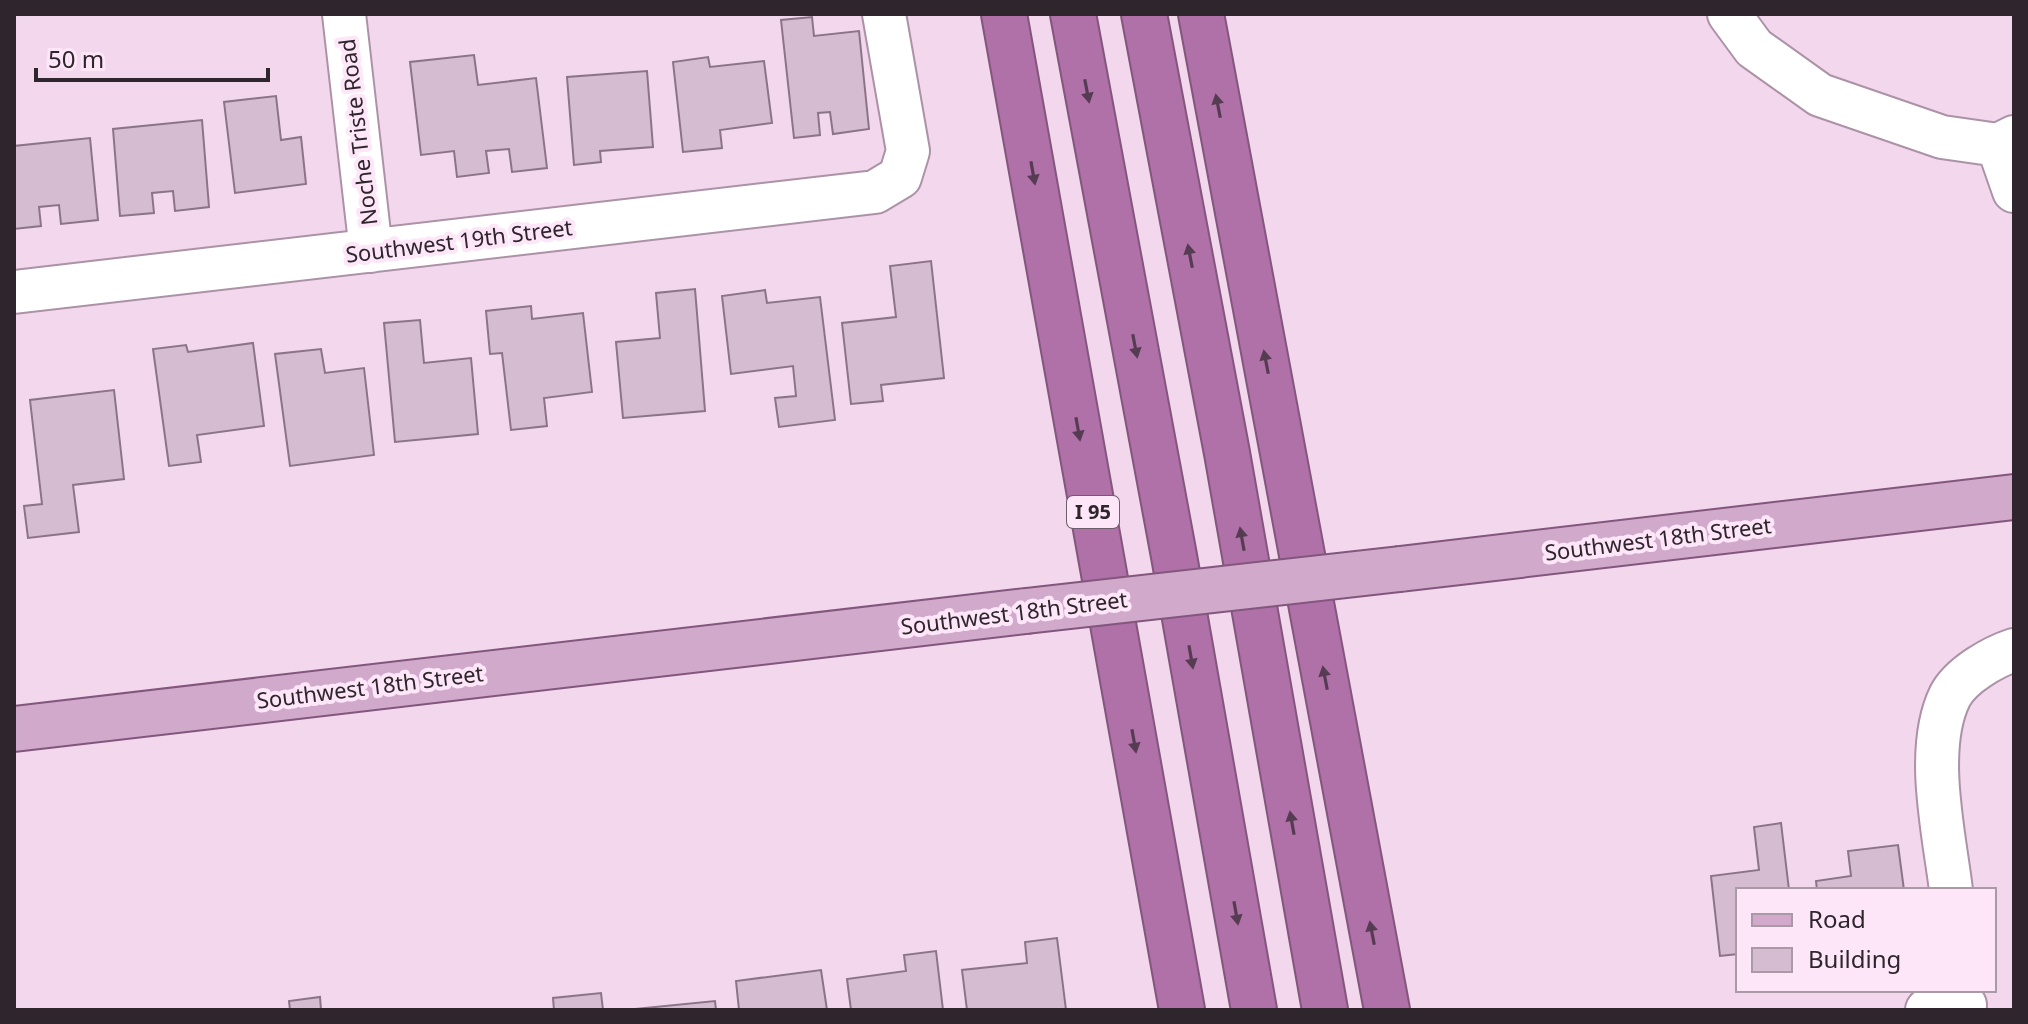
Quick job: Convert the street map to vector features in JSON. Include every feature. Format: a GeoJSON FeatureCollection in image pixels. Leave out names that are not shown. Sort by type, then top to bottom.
{"type":"FeatureCollection","features":[{"type":"Feature","properties":{"kind":"highway","name":"I 95"},"geometry":{"type":"LineString","coordinates":[[1004,14],[1182,1010]]}},
{"type":"Feature","properties":{"kind":"highway"},"geometry":{"type":"LineString","coordinates":[[1073,14],[1254,1010]]}},
{"type":"Feature","properties":{"kind":"highway"},"geometry":{"type":"LineString","coordinates":[[1144,14],[1227,453],[1325,1010]]}},
{"type":"Feature","properties":{"kind":"highway"},"geometry":{"type":"LineString","coordinates":[[1201,14],[1387,1010]]}},
{"type":"Feature","properties":{"kind":"main road","name":"Southwest 18th Street"},"geometry":{"type":"LineString","coordinates":[[14,729],[2014,497]]}},
{"type":"Feature","properties":{"kind":"street","name":"Noche Triste Road"},"geometry":{"type":"LineString","coordinates":[[344,14],[371,251]]}},
{"type":"Feature","properties":{"kind":"street","name":"Southwest 19th Street"},"geometry":{"type":"LineString","coordinates":[[14,292],[875,192],[900,177],[908,151],[884,14]]}},
{"type":"Feature","properties":{"kind":"street"},"geometry":{"type":"LineString","coordinates":[[1729,14],[1754,48],[1820,95],[1942,137],[2006,141],[2011,188],[2014,191]]}},
{"type":"Feature","properties":{"kind":"street"},"geometry":{"type":"LineString","coordinates":[[1951,888],[1937,782],[1941,720],[1952,693],[1973,671],[2014,650]]}},
{"type":"Feature","properties":{"kind":"building"},"geometry":{"type":"Polygon","coordinates":[[[812,17],[814,36],[859,31],[869,129],[833,134],[830,112],[818,113],[820,135],[794,138],[781,20],[812,17]]]}},
{"type":"Feature","properties":{"kind":"building"},"geometry":{"type":"Polygon","coordinates":[[[474,55],[478,85],[536,78],[547,168],[512,172],[509,149],[486,151],[489,173],[457,177],[454,151],[421,155],[410,62],[474,55]]]}},
{"type":"Feature","properties":{"kind":"building"},"geometry":{"type":"Polygon","coordinates":[[[708,57],[710,67],[764,61],[772,123],[720,130],[722,148],[683,152],[673,62],[708,57]]]}},
{"type":"Feature","properties":{"kind":"building"},"geometry":{"type":"Polygon","coordinates":[[[647,71],[653,147],[600,151],[601,162],[574,165],[567,77],[647,71]]]}},
{"type":"Feature","properties":{"kind":"building"},"geometry":{"type":"Polygon","coordinates":[[[276,96],[281,140],[301,137],[306,184],[235,193],[224,102],[276,96]]]}},
{"type":"Feature","properties":{"kind":"building"},"geometry":{"type":"Polygon","coordinates":[[[202,120],[209,207],[175,211],[173,191],[152,193],[154,213],[120,216],[113,129],[202,120]]]}},
{"type":"Feature","properties":{"kind":"building"},"geometry":{"type":"Polygon","coordinates":[[[90,138],[98,220],[61,224],[59,205],[39,207],[41,226],[14,229],[14,146],[90,138]]]}},
{"type":"Feature","properties":{"kind":"building"},"geometry":{"type":"Polygon","coordinates":[[[931,261],[944,378],[881,385],[883,401],[851,404],[842,323],[896,317],[890,266],[931,261]]]}},
{"type":"Feature","properties":{"kind":"building"},"geometry":{"type":"Polygon","coordinates":[[[695,289],[705,411],[623,418],[616,342],[660,338],[656,293],[695,289]]]}},
{"type":"Feature","properties":{"kind":"building"},"geometry":{"type":"Polygon","coordinates":[[[765,290],[767,303],[820,297],[835,420],[779,427],[775,398],[796,396],[793,366],[731,374],[722,296],[765,290]]]}},
{"type":"Feature","properties":{"kind":"building"},"geometry":{"type":"Polygon","coordinates":[[[531,306],[532,319],[583,313],[592,392],[544,398],[547,426],[511,430],[502,353],[490,354],[486,311],[531,306]]]}},
{"type":"Feature","properties":{"kind":"building"},"geometry":{"type":"Polygon","coordinates":[[[420,320],[424,363],[471,358],[478,434],[395,442],[384,323],[420,320]]]}},
{"type":"Feature","properties":{"kind":"building"},"geometry":{"type":"Polygon","coordinates":[[[253,343],[264,426],[197,435],[201,462],[169,466],[153,349],[186,345],[188,352],[253,343]]]}},
{"type":"Feature","properties":{"kind":"building"},"geometry":{"type":"Polygon","coordinates":[[[321,349],[325,373],[364,368],[374,455],[290,466],[275,354],[321,349]]]}},
{"type":"Feature","properties":{"kind":"building"},"geometry":{"type":"Polygon","coordinates":[[[114,390],[124,479],[73,485],[79,532],[28,538],[24,506],[42,504],[30,400],[114,390]]]}},
{"type":"Feature","properties":{"kind":"building"},"geometry":{"type":"Polygon","coordinates":[[[1781,823],[1789,888],[1736,888],[1736,954],[1720,956],[1711,876],[1759,870],[1754,827],[1781,823]]]}},
{"type":"Feature","properties":{"kind":"building"},"geometry":{"type":"Polygon","coordinates":[[[1898,845],[1904,888],[1817,888],[1816,881],[1851,876],[1848,851],[1898,845]]]}},
{"type":"Feature","properties":{"kind":"building"},"geometry":{"type":"Polygon","coordinates":[[[1057,938],[1066,1010],[967,1010],[962,970],[1027,963],[1025,942],[1057,938]]]}},
{"type":"Feature","properties":{"kind":"building"},"geometry":{"type":"Polygon","coordinates":[[[936,951],[943,1010],[851,1010],[847,979],[906,971],[904,955],[936,951]]]}},
{"type":"Feature","properties":{"kind":"building"},"geometry":{"type":"Polygon","coordinates":[[[821,970],[827,1010],[739,1010],[736,981],[821,970]]]}},
{"type":"Feature","properties":{"kind":"building"},"geometry":{"type":"Polygon","coordinates":[[[601,993],[603,1010],[554,1010],[553,998],[601,993]]]}},
{"type":"Feature","properties":{"kind":"building"},"geometry":{"type":"Polygon","coordinates":[[[320,997],[321,1010],[290,1010],[289,1001],[320,997]]]}},
{"type":"Feature","properties":{"kind":"building"},"geometry":{"type":"Polygon","coordinates":[[[715,1001],[716,1010],[625,1010],[715,1001]]]}}]}
